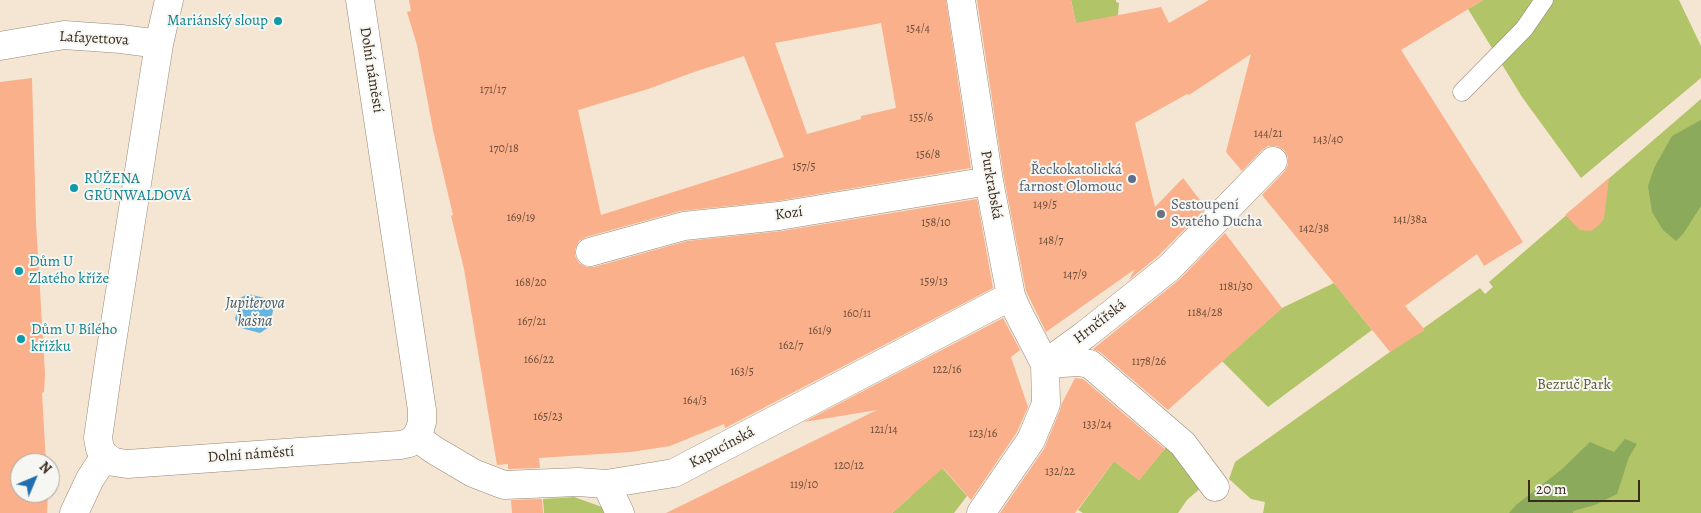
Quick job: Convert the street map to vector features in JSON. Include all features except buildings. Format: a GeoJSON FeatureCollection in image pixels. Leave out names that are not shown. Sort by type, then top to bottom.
{"type":"FeatureCollection","features":[{"type":"Feature","properties":{"kind":"street"},"geometry":{"type":"LineString","coordinates":[[74,513],[90,479],[106,456],[100,449],[98,438],[159,44],[169,0]]}},
{"type":"Feature","properties":{"kind":"street","name":"Dolní náměstí"},"geometry":{"type":"LineString","coordinates":[[106,456],[114,462],[127,464],[400,445],[408,443],[416,437],[422,422],[422,410],[360,0]]}},
{"type":"Feature","properties":{"kind":"street","name":"Purkrabská"},"geometry":{"type":"LineString","coordinates":[[961,0],[989,181],[1011,296],[1045,364]]}},
{"type":"Feature","properties":{"kind":"street","name":"Lafayettova"},"geometry":{"type":"LineString","coordinates":[[0,46],[64,35],[94,36],[159,44]]}},
{"type":"Feature","properties":{"kind":"street","name":"Hrnčířská"},"geometry":{"type":"LineString","coordinates":[[1045,364],[1169,268],[1273,161]]}},
{"type":"Feature","properties":{"kind":"street","name":"Kozí"},"geometry":{"type":"LineString","coordinates":[[590,252],[684,226],[779,216],[989,181]]}},
{"type":"Feature","properties":{"kind":"street","name":"Kapucínská"},"geometry":{"type":"LineString","coordinates":[[416,437],[473,473],[504,485],[578,482],[606,484],[674,473],[1011,296]]}},
{"type":"Feature","properties":{"kind":"street"},"geometry":{"type":"LineString","coordinates":[[982,513],[1032,440],[1046,404],[1045,364],[1079,362],[1090,364],[1183,444],[1215,487]]}},
{"type":"Feature","properties":{"kind":"street"},"geometry":{"type":"LineString","coordinates":[[606,484],[620,513]]}},
{"type":"Feature","properties":{"kind":"lane"},"geometry":{"type":"LineString","coordinates":[[1462,92],[1524,29],[1544,0]]}},
{"type":"Feature","properties":{"kind":"green space"},"geometry":{"type":"Polygon","coordinates":[[[1071,0],[1116,0],[1119,3],[1118,15],[1079,37],[1071,0]]]}},
{"type":"Feature","properties":{"kind":"green space"},"geometry":{"type":"Polygon","coordinates":[[[1483,0],[1679,0],[1701,46],[1701,78],[1581,178],[1522,97],[1468,9],[1483,0]]]}},
{"type":"Feature","properties":{"kind":"green space","name":"Bezruč Park"},"geometry":{"type":"Polygon","coordinates":[[[1701,99],[1701,513],[1263,513],[1265,502],[1251,499],[1229,479],[1235,462],[1480,288],[1485,294],[1493,287],[1489,282],[1701,99]]]}},
{"type":"Feature","properties":{"kind":"green space"},"geometry":{"type":"Polygon","coordinates":[[[1701,120],[1701,206],[1683,234],[1676,241],[1663,230],[1652,212],[1648,186],[1654,168],[1672,136],[1701,120]]]}},
{"type":"Feature","properties":{"kind":"green space"},"geometry":{"type":"Polygon","coordinates":[[[1334,283],[1372,330],[1268,407],[1222,361],[1282,308],[1334,283]]]}},
{"type":"Feature","properties":{"kind":"green space"},"geometry":{"type":"Polygon","coordinates":[[[1625,439],[1637,444],[1629,457],[1617,494],[1595,505],[1573,511],[1573,513],[1509,513],[1516,505],[1561,470],[1590,442],[1614,452],[1625,439]]]}},
{"type":"Feature","properties":{"kind":"green space"},"geometry":{"type":"Polygon","coordinates":[[[1167,446],[1203,486],[1187,500],[1178,513],[1083,513],[1078,510],[1114,461],[1139,480],[1167,446]]]}},
{"type":"Feature","properties":{"kind":"green space"},"geometry":{"type":"Polygon","coordinates":[[[938,463],[967,496],[954,513],[892,513],[909,498],[938,463]]]}},
{"type":"Feature","properties":{"kind":"green space"},"geometry":{"type":"Polygon","coordinates":[[[574,497],[602,507],[605,513],[544,513],[543,499],[574,497]]]}},
{"type":"Feature","properties":{"kind":"water","name":"Jupiterova kašna"},"geometry":{"type":"Polygon","coordinates":[[[248,294],[269,299],[274,307],[269,327],[260,333],[241,328],[235,319],[240,298],[248,294]]]}},
{"type":"Feature","properties":{"kind":"place","name":"Mariánský sloup"},"geometry":{"type":"Point","coordinates":[278,21]}},
{"type":"Feature","properties":{"kind":"place","name":"Řeckokatolická farnost Olomouc"},"geometry":{"type":"Point","coordinates":[1132,179]}},
{"type":"Feature","properties":{"kind":"place","name":"RŮŽENA GRÜNWALDOVÁ"},"geometry":{"type":"Point","coordinates":[74,188]}},
{"type":"Feature","properties":{"kind":"place","name":"Sestoupení Svatého Ducha"},"geometry":{"type":"Point","coordinates":[1161,214]}},
{"type":"Feature","properties":{"kind":"place","name":"Dům U Zlatého kříže"},"geometry":{"type":"Point","coordinates":[19,271]}},
{"type":"Feature","properties":{"kind":"place","name":"Dům U Bílého křížku"},"geometry":{"type":"Point","coordinates":[21,339]}}]}
